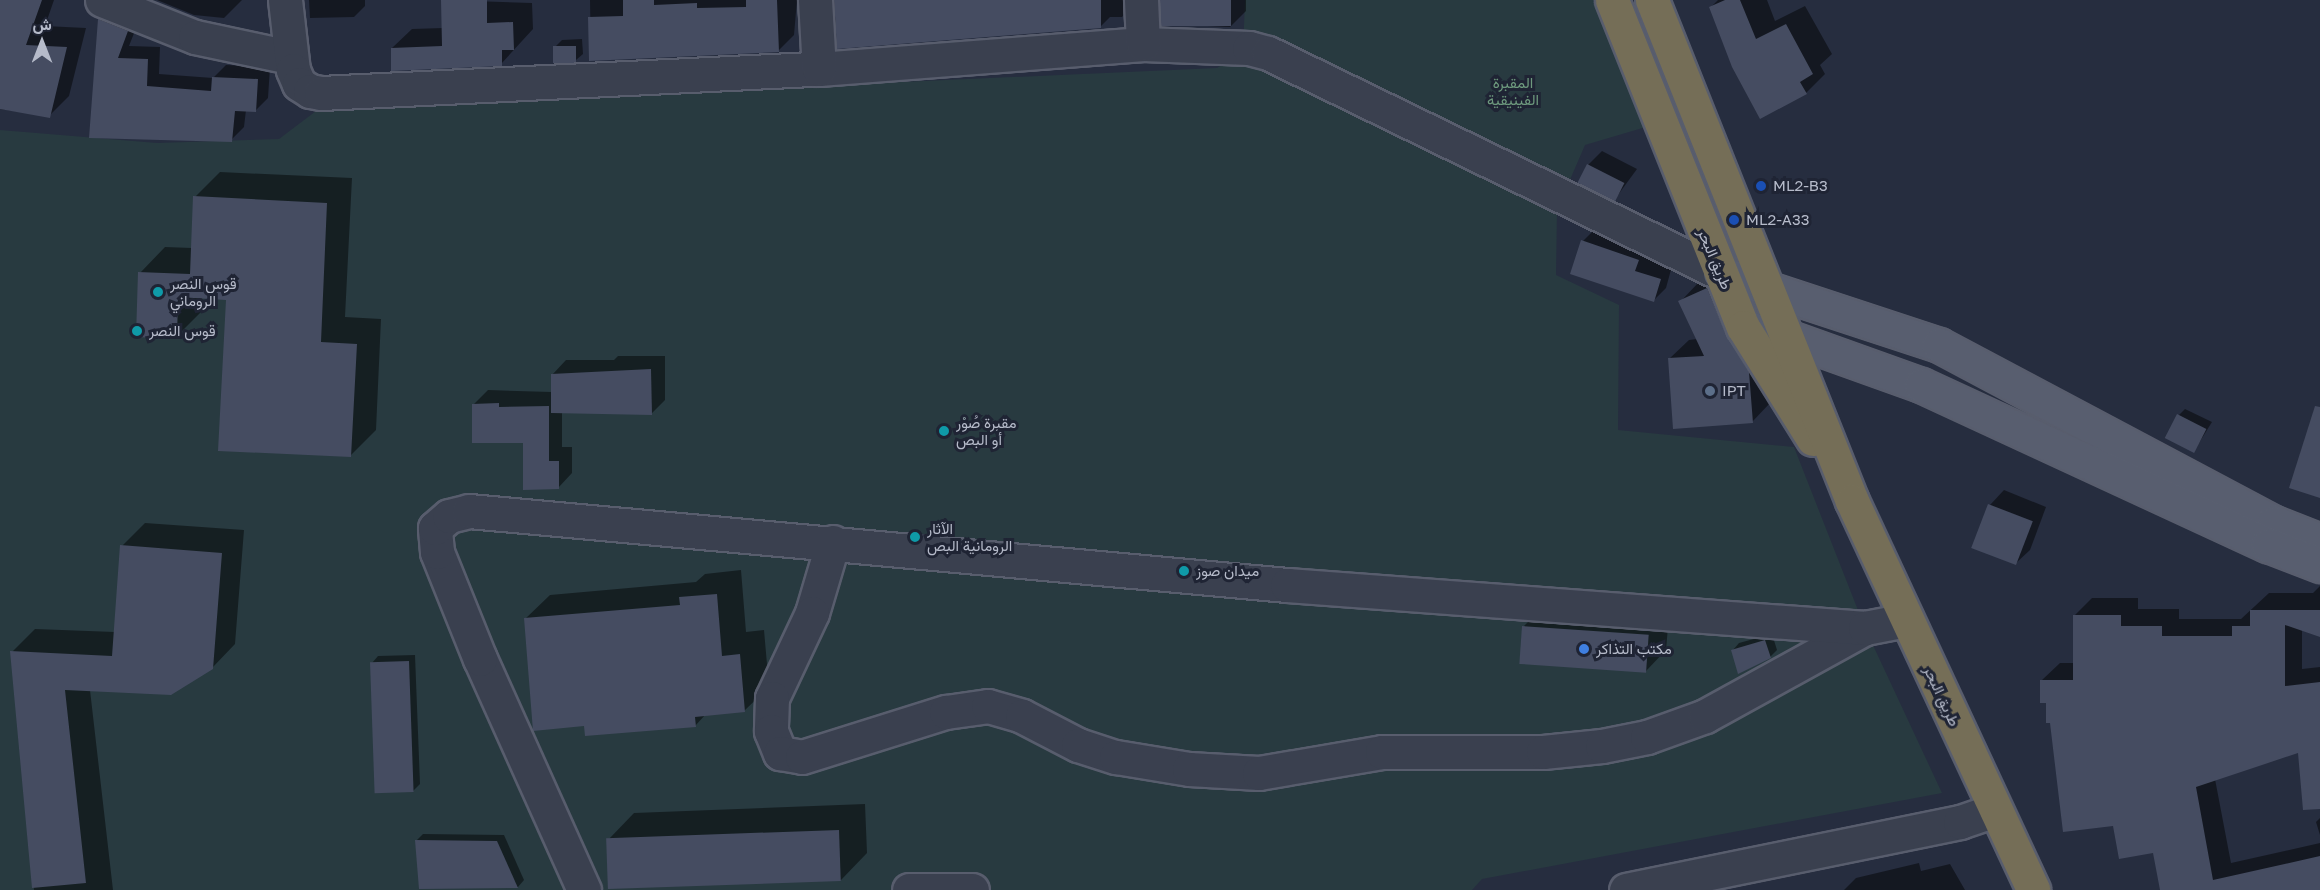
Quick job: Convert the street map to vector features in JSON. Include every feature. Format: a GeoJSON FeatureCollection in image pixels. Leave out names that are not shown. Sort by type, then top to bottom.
{"type":"FeatureCollection","features":[{"type":"Feature","properties":{"kind":"highway","name":"طريق البحر"},"geometry":{"type":"LineString","coordinates":[[1612,0],[1743,327],[1852,501]]}},
{"type":"Feature","properties":{"kind":"highway","name":"طريق البحر"},"geometry":{"type":"LineString","coordinates":[[1652,0],[1790,338],[1852,501],[2033,890]]}},
{"type":"Feature","properties":{"kind":"main road"},"geometry":{"type":"LineString","coordinates":[[1720,273],[1939,345],[2274,523],[2320,542]]}},
{"type":"Feature","properties":{"kind":"main road"},"geometry":{"type":"LineString","coordinates":[[1743,327],[1790,338],[1921,385],[2258,540],[2320,565]]}},
{"type":"Feature","properties":{"kind":"street"},"geometry":{"type":"LineString","coordinates":[[102,0],[195,37],[289,57]]}},
{"type":"Feature","properties":{"kind":"street"},"geometry":{"type":"LineString","coordinates":[[285,0],[289,57],[299,84],[310,92],[334,93],[819,69],[1143,44],[1229,45],[1268,53],[1720,273]]}},
{"type":"Feature","properties":{"kind":"street"},"geometry":{"type":"LineString","coordinates":[[814,0],[819,69]]}},
{"type":"Feature","properties":{"kind":"street"},"geometry":{"type":"LineString","coordinates":[[1141,0],[1143,44]]}},
{"type":"Feature","properties":{"kind":"street"},"geometry":{"type":"LineString","coordinates":[[584,890],[480,659],[437,552],[435,528],[449,516],[469,511],[833,542],[1287,585],[1865,628],[1906,620]]}},
{"type":"Feature","properties":{"kind":"street"},"geometry":{"type":"LineString","coordinates":[[833,542],[812,613],[772,698],[771,730],[780,753],[802,757],[946,712],[988,706],[1022,716],[1078,745],[1116,757],[1189,769],[1259,773],[1382,752],[1542,752],[1602,746],[1647,737],[1705,716],[1865,628]]}},
{"type":"Feature","properties":{"kind":"street"},"geometry":{"type":"LineString","coordinates":[[1626,890],[1960,822],[1994,810]]}},
{"type":"Feature","properties":{"kind":"street"},"geometry":{"type":"LineString","coordinates":[[909,890],[972,890]]}},
{"type":"Feature","properties":{"kind":"green space","name":"الآثار الرومانية البص"},"geometry":{"type":"Polygon","coordinates":[[[1245,0],[1602,0],[1656,124],[1585,145],[1557,210],[1556,275],[1619,305],[1618,430],[1794,447],[1865,628],[1942,793],[1482,879],[1472,890],[0,890],[0,130],[157,143],[279,139],[320,108],[1217,68],[1243,51],[1245,0]]]}},
{"type":"Feature","properties":{"kind":"building"},"geometry":{"type":"Polygon","coordinates":[[[0,0],[42,0],[26,45],[67,47],[50,118],[0,109],[0,0]]]}},
{"type":"Feature","properties":{"kind":"building"},"geometry":{"type":"Polygon","coordinates":[[[441,0],[487,0],[487,23],[513,22],[514,50],[502,50],[502,66],[391,71],[391,48],[442,46],[441,0]]]}},
{"type":"Feature","properties":{"kind":"building"},"geometry":{"type":"Polygon","coordinates":[[[623,0],[654,0],[654,5],[697,3],[697,8],[746,7],[746,0],[777,0],[779,52],[589,61],[588,17],[623,16],[623,0]]]}},
{"type":"Feature","properties":{"kind":"building"},"geometry":{"type":"Polygon","coordinates":[[[834,0],[1101,0],[1101,28],[837,49],[834,0]]]}},
{"type":"Feature","properties":{"kind":"building"},"geometry":{"type":"Polygon","coordinates":[[[1160,0],[1231,0],[1231,26],[1160,26],[1160,0]]]}},
{"type":"Feature","properties":{"kind":"building"},"geometry":{"type":"Polygon","coordinates":[[[1725,0],[1740,0],[1756,39],[1786,24],[1813,74],[1800,82],[1807,94],[1760,119],[1732,67],[1709,7],[1725,0]]]}},
{"type":"Feature","properties":{"kind":"building"},"geometry":{"type":"Polygon","coordinates":[[[98,19],[128,31],[118,58],[148,59],[147,86],[211,91],[212,77],[258,79],[256,112],[235,111],[232,142],[89,138],[98,19]]]}},
{"type":"Feature","properties":{"kind":"building"},"geometry":{"type":"Polygon","coordinates":[[[553,46],[576,46],[576,63],[553,63],[553,46]]]}},
{"type":"Feature","properties":{"kind":"building"},"geometry":{"type":"Polygon","coordinates":[[[1587,164],[1624,183],[1615,202],[1577,183],[1587,164]]]}},
{"type":"Feature","properties":{"kind":"building"},"geometry":{"type":"Polygon","coordinates":[[[193,196],[327,203],[321,342],[357,344],[351,457],[218,451],[226,300],[178,297],[177,339],[136,337],[138,272],[190,274],[193,196]]]}},
{"type":"Feature","properties":{"kind":"building"},"geometry":{"type":"Polygon","coordinates":[[[1581,240],[1639,260],[1635,271],[1661,279],[1654,302],[1570,274],[1581,240]]]}},
{"type":"Feature","properties":{"kind":"building","name":"IPT"},"geometry":{"type":"Polygon","coordinates":[[[1707,288],[1726,334],[1749,372],[1753,423],[1673,429],[1668,358],[1704,356],[1678,301],[1707,288]]]}},
{"type":"Feature","properties":{"kind":"building"},"geometry":{"type":"Polygon","coordinates":[[[651,369],[652,415],[551,413],[551,374],[651,369]]]}},
{"type":"Feature","properties":{"kind":"building"},"geometry":{"type":"Polygon","coordinates":[[[499,403],[499,407],[549,406],[549,461],[559,461],[559,489],[523,490],[523,443],[472,443],[472,404],[499,403]]]}},
{"type":"Feature","properties":{"kind":"building"},"geometry":{"type":"Polygon","coordinates":[[[2315,406],[2320,407],[2320,498],[2289,488],[2315,406]]]}},
{"type":"Feature","properties":{"kind":"building"},"geometry":{"type":"Polygon","coordinates":[[[2177,414],[2206,429],[2194,453],[2165,438],[2177,414]]]}},
{"type":"Feature","properties":{"kind":"building"},"geometry":{"type":"Polygon","coordinates":[[[1988,504],[2033,521],[2016,565],[1971,548],[1988,504]]]}},
{"type":"Feature","properties":{"kind":"building"},"geometry":{"type":"Polygon","coordinates":[[[120,545],[222,553],[213,669],[171,695],[65,690],[86,883],[32,888],[10,651],[112,656],[120,545]]]}},
{"type":"Feature","properties":{"kind":"building"},"geometry":{"type":"Polygon","coordinates":[[[717,594],[722,656],[740,654],[745,712],[695,717],[696,727],[585,736],[584,726],[533,731],[524,618],[680,605],[679,597],[717,594]]]}},
{"type":"Feature","properties":{"kind":"building"},"geometry":{"type":"Polygon","coordinates":[[[2250,610],[2320,610],[2320,637],[2285,625],[2285,686],[2320,682],[2320,809],[2303,810],[2298,753],[2196,787],[2213,880],[2320,856],[2320,890],[2160,890],[2153,853],[2119,859],[2113,826],[2063,832],[2050,723],[2046,723],[2046,703],[2040,703],[2040,680],[2073,680],[2073,615],[2121,615],[2121,626],[2162,626],[2162,636],[2232,636],[2232,626],[2250,626],[2250,610]]]}},
{"type":"Feature","properties":{"kind":"building","name":"مكتب التذاكر"},"geometry":{"type":"Polygon","coordinates":[[[1522,626],[1649,635],[1646,673],[1519,664],[1522,626]]]}},
{"type":"Feature","properties":{"kind":"building"},"geometry":{"type":"Polygon","coordinates":[[[1765,640],[1771,658],[1738,674],[1731,650],[1765,640]]]}},
{"type":"Feature","properties":{"kind":"building"},"geometry":{"type":"Polygon","coordinates":[[[409,661],[414,792],[375,793],[370,662],[409,661]]]}},
{"type":"Feature","properties":{"kind":"building"},"geometry":{"type":"Polygon","coordinates":[[[839,830],[841,881],[608,889],[606,838],[839,830]]]}},
{"type":"Feature","properties":{"kind":"building"},"geometry":{"type":"Polygon","coordinates":[[[415,840],[497,841],[518,888],[419,889],[415,840]]]}},
{"type":"Feature","properties":{"kind":"place","name":"ML2-B3"},"geometry":{"type":"Point","coordinates":[1761,186]}},
{"type":"Feature","properties":{"kind":"place","name":"ML2-A33"},"geometry":{"type":"Point","coordinates":[1734,220]}},
{"type":"Feature","properties":{"kind":"place","name":"قوس النصر الروماني"},"geometry":{"type":"Point","coordinates":[158,292]}},
{"type":"Feature","properties":{"kind":"place","name":"قوس النصر"},"geometry":{"type":"Point","coordinates":[137,331]}},
{"type":"Feature","properties":{"kind":"place","name":"IPT"},"geometry":{"type":"Point","coordinates":[1710,391]}},
{"type":"Feature","properties":{"kind":"place","name":"مقبرة صُوْر أو البص"},"geometry":{"type":"Point","coordinates":[944,431]}},
{"type":"Feature","properties":{"kind":"place","name":"الآثار الرومانية البص"},"geometry":{"type":"Point","coordinates":[915,537]}},
{"type":"Feature","properties":{"kind":"place","name":"ميدان صوز"},"geometry":{"type":"Point","coordinates":[1184,571]}},
{"type":"Feature","properties":{"kind":"place","name":"مكتب التذاكر"},"geometry":{"type":"Point","coordinates":[1584,649]}},
{"type":"Feature","properties":{"kind":"park label","name":"المقبرة الفينيقية"},"geometry":{"type":"Point","coordinates":[1513,90]}}]}
